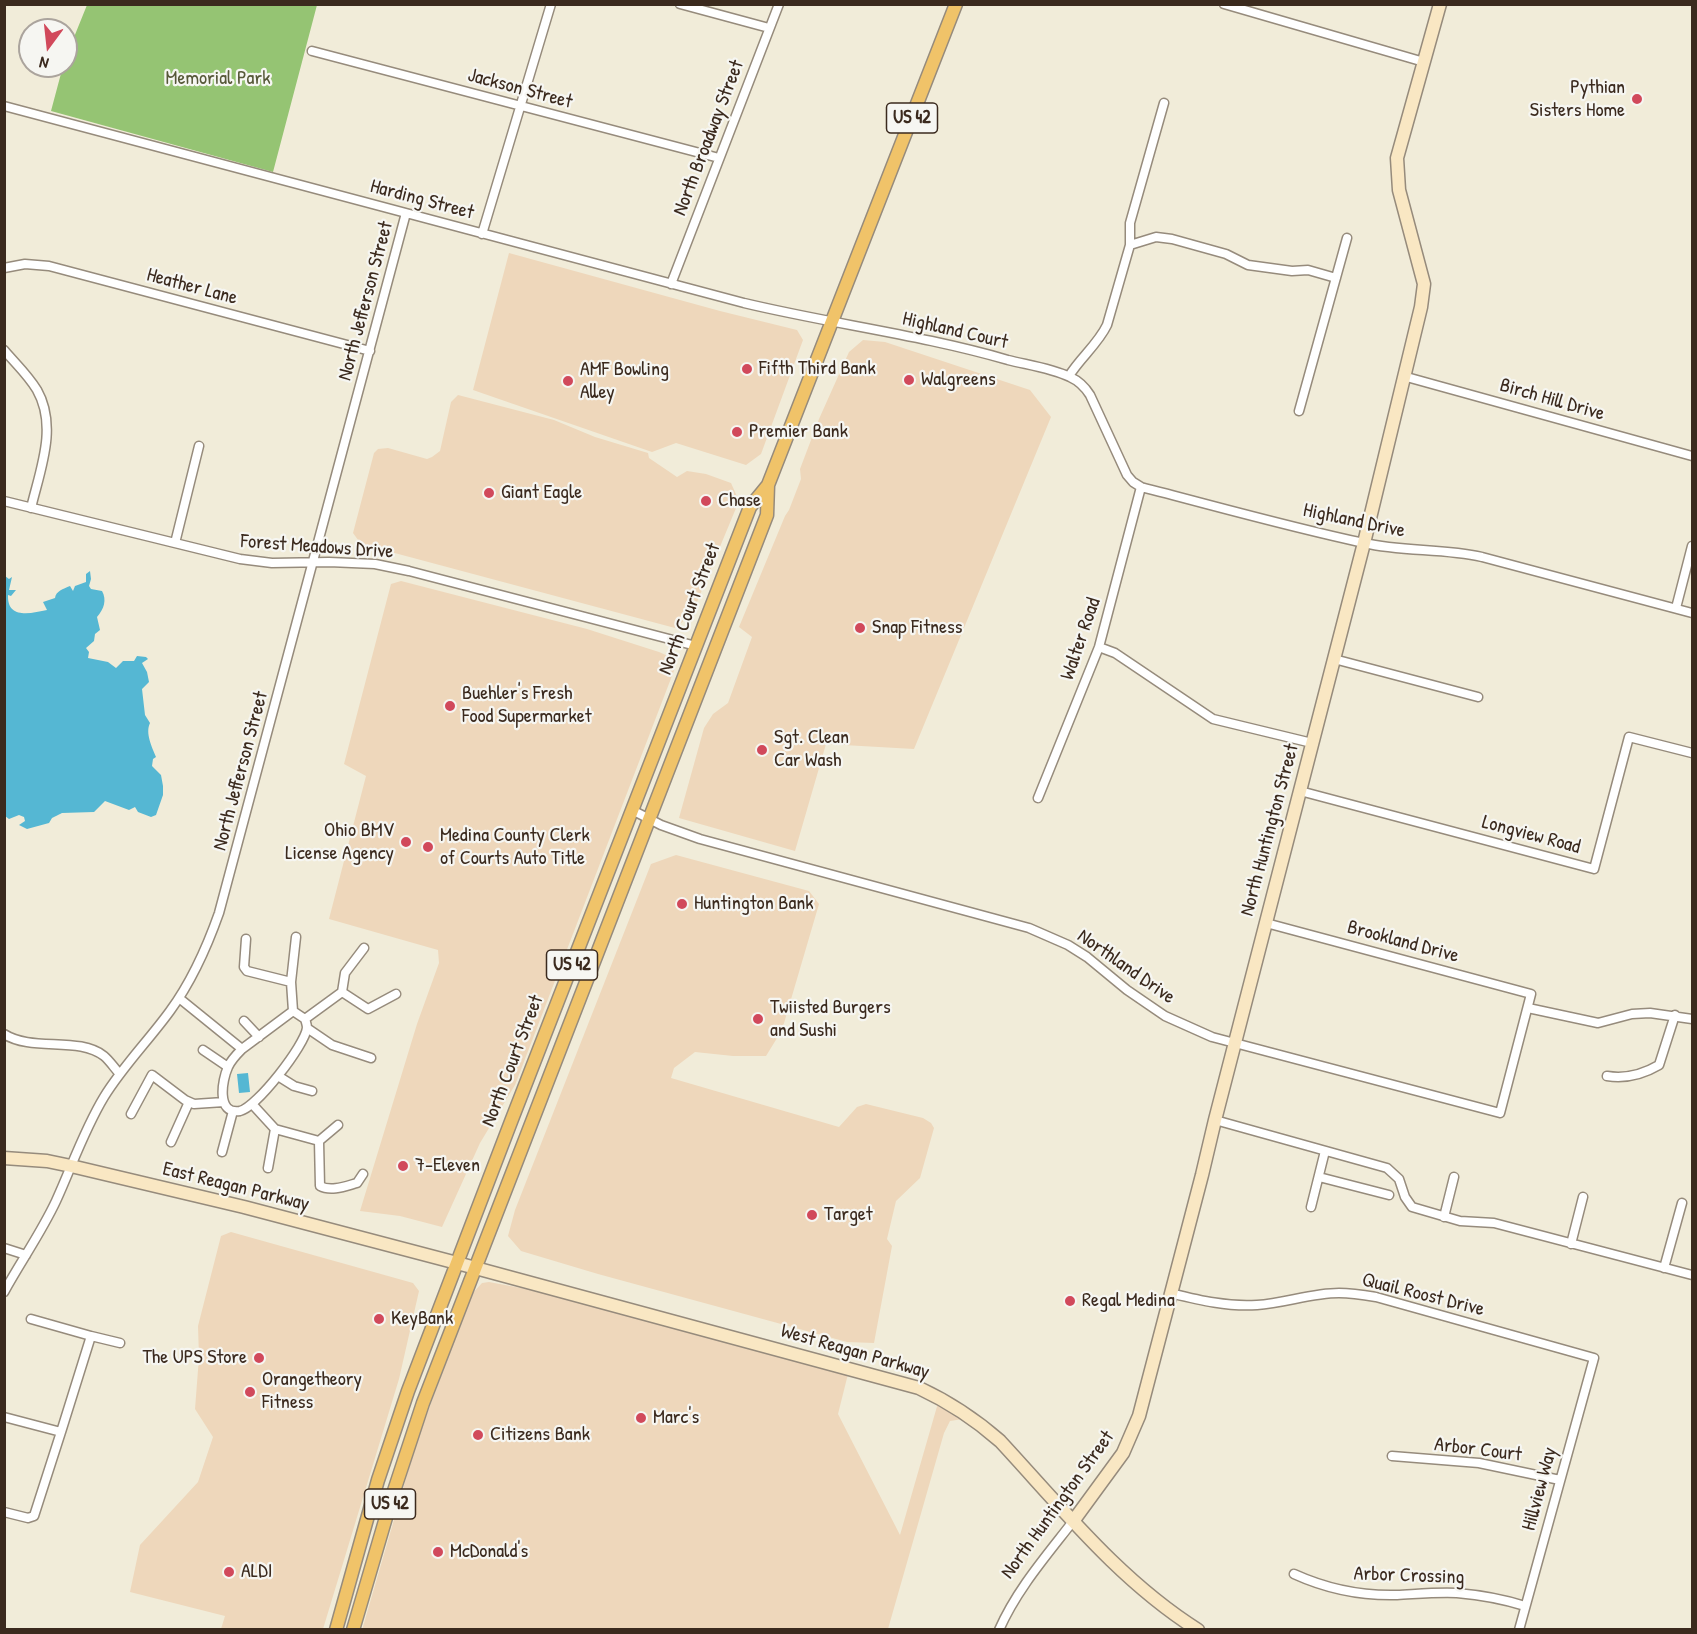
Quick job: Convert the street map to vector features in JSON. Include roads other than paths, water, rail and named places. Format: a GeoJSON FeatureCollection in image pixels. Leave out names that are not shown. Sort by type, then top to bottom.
{"type":"FeatureCollection","features":[{"type":"Feature","properties":{"kind":"main road","name":"North Court Street"},"geometry":{"type":"LineString","coordinates":[[336,1629],[388,1449],[457,1263],[750,507],[768,485],[956,4]]}},
{"type":"Feature","properties":{"kind":"main road","name":"North Court Street"},"geometry":{"type":"LineString","coordinates":[[353,1629],[392,1497],[423,1403],[767,515],[768,485]]}},
{"type":"Feature","properties":{"kind":"street"},"geometry":{"type":"LineString","coordinates":[[482,234],[551,4]]}},
{"type":"Feature","properties":{"kind":"street"},"geometry":{"type":"LineString","coordinates":[[680,4],[769,28]]}},
{"type":"Feature","properties":{"kind":"street","name":"North Broadway Street"},"geometry":{"type":"LineString","coordinates":[[671,284],[778,4]]}},
{"type":"Feature","properties":{"kind":"street"},"geometry":{"type":"LineString","coordinates":[[1224,4],[1424,62]]}},
{"type":"Feature","properties":{"kind":"street","name":"North Huntington Street"},"geometry":{"type":"LineString","coordinates":[[999,1629],[1027,1581],[1113,1469],[1131,1436],[1138,1416],[1364,543],[1421,307],[1424,284],[1399,190],[1397,158],[1440,4]]}},
{"type":"Feature","properties":{"kind":"street","name":"Jackson Street"},"geometry":{"type":"LineString","coordinates":[[312,51],[719,158]]}},
{"type":"Feature","properties":{"kind":"street"},"geometry":{"type":"LineString","coordinates":[[1141,487],[1128,475],[1090,395],[1085,388],[1069,376],[1103,334],[1107,325],[1131,245],[1130,223],[1164,103]]}},
{"type":"Feature","properties":{"kind":"street","name":"Harding Street"},"geometry":{"type":"LineString","coordinates":[[4,106],[671,284],[831,322]]}},
{"type":"Feature","properties":{"kind":"street","name":"North Jefferson Street"},"geometry":{"type":"LineString","coordinates":[[4,1292],[40,1233],[91,1121],[120,1074],[179,998],[198,966],[219,913],[406,213]]}},
{"type":"Feature","properties":{"kind":"street"},"geometry":{"type":"LineString","coordinates":[[1131,245],[1156,237],[1172,239],[1226,254],[1248,265],[1292,272],[1308,270],[1336,278]]}},
{"type":"Feature","properties":{"kind":"street"},"geometry":{"type":"LineString","coordinates":[[1299,411],[1347,238]]}},
{"type":"Feature","properties":{"kind":"street","name":"Heather Lane"},"geometry":{"type":"LineString","coordinates":[[4,268],[25,264],[48,266],[370,351]]}},
{"type":"Feature","properties":{"kind":"street","name":"Highland Court"},"geometry":{"type":"LineString","coordinates":[[831,322],[974,350],[1069,376]]}},
{"type":"Feature","properties":{"kind":"street"},"geometry":{"type":"LineString","coordinates":[[4,350],[36,389],[46,414],[47,442],[31,508]]}},
{"type":"Feature","properties":{"kind":"street","name":"Birch Hill Drive"},"geometry":{"type":"LineString","coordinates":[[1403,376],[1692,456]]}},
{"type":"Feature","properties":{"kind":"street"},"geometry":{"type":"LineString","coordinates":[[175,543],[199,446]]}},
{"type":"Feature","properties":{"kind":"street","name":"Highland Drive"},"geometry":{"type":"LineString","coordinates":[[1141,487],[1364,543],[1390,548],[1471,555],[1692,613]]}},
{"type":"Feature","properties":{"kind":"street","name":"Walter Road"},"geometry":{"type":"LineString","coordinates":[[1038,798],[1099,647],[1141,487]]}},
{"type":"Feature","properties":{"kind":"street","name":"Forest Meadows Drive"},"geometry":{"type":"LineString","coordinates":[[4,501],[263,563],[353,562],[409,571],[696,646]]}},
{"type":"Feature","properties":{"kind":"street"},"geometry":{"type":"LineString","coordinates":[[1676,608],[1692,546]]}},
{"type":"Feature","properties":{"kind":"street"},"geometry":{"type":"LineString","coordinates":[[1099,647],[1115,653],[1213,719],[1312,743]]}},
{"type":"Feature","properties":{"kind":"street"},"geometry":{"type":"LineString","coordinates":[[1334,659],[1478,697]]}},
{"type":"Feature","properties":{"kind":"street","name":"Longview Road"},"geometry":{"type":"LineString","coordinates":[[1300,791],[1594,868],[1629,737],[1692,753]]}},
{"type":"Feature","properties":{"kind":"street","name":"Northland Drive"},"geometry":{"type":"LineString","coordinates":[[632,810],[700,839],[1029,928],[1087,957],[1140,999],[1166,1016],[1191,1028],[1235,1043],[1500,1113],[1528,1008]]}},
{"type":"Feature","properties":{"kind":"street","name":"Brookland Drive"},"geometry":{"type":"LineString","coordinates":[[1266,922],[1531,994],[1528,1008]]}},
{"type":"Feature","properties":{"kind":"street"},"geometry":{"type":"LineString","coordinates":[[296,937],[291,982],[293,1011],[332,1045],[371,1058]]}},
{"type":"Feature","properties":{"kind":"street"},"geometry":{"type":"LineString","coordinates":[[246,939],[244,967],[247,971],[291,982]]}},
{"type":"Feature","properties":{"kind":"street"},"geometry":{"type":"LineString","coordinates":[[293,1011],[242,1048],[228,1067],[224,1079],[224,1102],[227,1108],[233,1111],[242,1110],[252,1105],[278,1076],[306,1023],[342,992],[345,973],[364,948]]}},
{"type":"Feature","properties":{"kind":"street"},"geometry":{"type":"LineString","coordinates":[[342,992],[368,1009],[396,994]]}},
{"type":"Feature","properties":{"kind":"street"},"geometry":{"type":"LineString","coordinates":[[179,998],[242,1048]]}},
{"type":"Feature","properties":{"kind":"street"},"geometry":{"type":"LineString","coordinates":[[1528,1008],[1598,1023],[1632,1014],[1650,1013],[1692,1018]]}},
{"type":"Feature","properties":{"kind":"street"},"geometry":{"type":"LineString","coordinates":[[1607,1076],[1638,1075],[1659,1065],[1675,1015]]}},
{"type":"Feature","properties":{"kind":"street"},"geometry":{"type":"LineString","coordinates":[[244,1021],[259,1037]]}},
{"type":"Feature","properties":{"kind":"street"},"geometry":{"type":"LineString","coordinates":[[4,1034],[20,1040],[89,1050],[104,1056],[120,1074]]}},
{"type":"Feature","properties":{"kind":"street"},"geometry":{"type":"LineString","coordinates":[[203,1050],[228,1067]]}},
{"type":"Feature","properties":{"kind":"street"},"geometry":{"type":"LineString","coordinates":[[131,1114],[152,1075],[194,1104],[224,1102]]}},
{"type":"Feature","properties":{"kind":"street"},"geometry":{"type":"LineString","coordinates":[[278,1076],[294,1086],[312,1091]]}},
{"type":"Feature","properties":{"kind":"street"},"geometry":{"type":"LineString","coordinates":[[171,1143],[189,1102]]}},
{"type":"Feature","properties":{"kind":"street"},"geometry":{"type":"LineString","coordinates":[[252,1105],[274,1129],[319,1141]]}},
{"type":"Feature","properties":{"kind":"street"},"geometry":{"type":"LineString","coordinates":[[222,1152],[233,1111]]}},
{"type":"Feature","properties":{"kind":"street"},"geometry":{"type":"LineString","coordinates":[[1215,1120],[1387,1168],[1399,1179],[1404,1197],[1412,1207],[1472,1223],[1494,1223],[1692,1275]]}},
{"type":"Feature","properties":{"kind":"street"},"geometry":{"type":"LineString","coordinates":[[319,1141],[338,1125]]}},
{"type":"Feature","properties":{"kind":"street"},"geometry":{"type":"LineString","coordinates":[[268,1168],[274,1129]]}},
{"type":"Feature","properties":{"kind":"street"},"geometry":{"type":"LineString","coordinates":[[319,1141],[320,1185],[325,1188],[342,1187],[357,1183],[363,1174]]}},
{"type":"Feature","properties":{"kind":"street"},"geometry":{"type":"LineString","coordinates":[[1311,1207],[1325,1151]]}},
{"type":"Feature","properties":{"kind":"street","name":"East Reagan Parkway"},"geometry":{"type":"LineString","coordinates":[[4,1158],[39,1160],[71,1166],[457,1263]]}},
{"type":"Feature","properties":{"kind":"street"},"geometry":{"type":"LineString","coordinates":[[1318,1177],[1389,1195]]}},
{"type":"Feature","properties":{"kind":"street"},"geometry":{"type":"LineString","coordinates":[[1444,1217],[1454,1178]]}},
{"type":"Feature","properties":{"kind":"street"},"geometry":{"type":"LineString","coordinates":[[1571,1244],[1583,1197]]}},
{"type":"Feature","properties":{"kind":"street"},"geometry":{"type":"LineString","coordinates":[[1664,1268],[1682,1203]]}},
{"type":"Feature","properties":{"kind":"street"},"geometry":{"type":"LineString","coordinates":[[4,1248],[26,1255]]}},
{"type":"Feature","properties":{"kind":"street","name":"West Reagan Parkway"},"geometry":{"type":"LineString","coordinates":[[457,1263],[919,1388],[942,1399],[981,1424],[1000,1441],[1134,1583],[1170,1612],[1198,1629]]}},
{"type":"Feature","properties":{"kind":"street","name":"Quail Roost Drive"},"geometry":{"type":"LineString","coordinates":[[1170,1293],[1211,1303],[1255,1305],[1318,1295],[1356,1294],[1594,1358]]}},
{"type":"Feature","properties":{"kind":"street"},"geometry":{"type":"LineString","coordinates":[[31,1319],[120,1343]]}},
{"type":"Feature","properties":{"kind":"street"},"geometry":{"type":"LineString","coordinates":[[4,1512],[28,1518],[34,1516],[91,1336]]}},
{"type":"Feature","properties":{"kind":"street","name":"Hillview Way"},"geometry":{"type":"LineString","coordinates":[[1519,1629],[1594,1358]]}},
{"type":"Feature","properties":{"kind":"street"},"geometry":{"type":"LineString","coordinates":[[4,1417],[61,1432]]}},
{"type":"Feature","properties":{"kind":"street","name":"Arbor Court"},"geometry":{"type":"LineString","coordinates":[[1392,1456],[1479,1463],[1560,1480]]}},
{"type":"Feature","properties":{"kind":"street","name":"Arbor Crossing"},"geometry":{"type":"LineString","coordinates":[[1293,1574],[1314,1583],[1349,1592],[1387,1595],[1456,1593],[1482,1596],[1525,1606]]}},
{"type":"Feature","properties":{"kind":"water"},"geometry":{"type":"Polygon","coordinates":[[[90,571],[89,586],[91,589],[102,591],[104,601],[103,608],[97,617],[100,630],[95,634],[94,641],[86,648],[89,652],[88,658],[108,662],[116,668],[123,661],[134,661],[137,656],[148,659],[142,663],[149,682],[142,689],[145,715],[150,723],[149,736],[156,757],[153,759],[152,766],[161,775],[163,795],[156,815],[151,817],[138,812],[135,807],[129,810],[105,801],[94,812],[62,813],[52,818],[49,823],[27,829],[19,825],[25,821],[24,817],[19,815],[9,819],[5,816],[5,576],[9,579],[12,577],[9,590],[16,590],[11,596],[8,595],[12,608],[16,612],[28,613],[47,610],[43,602],[55,598],[58,592],[70,586],[73,591],[75,586],[86,582],[86,574],[90,571]]]}},
{"type":"Feature","properties":{"kind":"water"},"geometry":{"type":"Polygon","coordinates":[[[248,1073],[250,1092],[239,1093],[237,1074],[248,1073]]]}},
{"type":"Feature","properties":{"kind":"place","name":"Pythian Sisters Home"},"geometry":{"type":"Point","coordinates":[1637,99]}},
{"type":"Feature","properties":{"kind":"place","name":"Fifth Third Bank"},"geometry":{"type":"Point","coordinates":[747,369]}},
{"type":"Feature","properties":{"kind":"place","name":"Walgreens"},"geometry":{"type":"Point","coordinates":[909,380]}},
{"type":"Feature","properties":{"kind":"place","name":"AMF Bowling Alley"},"geometry":{"type":"Point","coordinates":[568,381]}},
{"type":"Feature","properties":{"kind":"place","name":"Premier Bank"},"geometry":{"type":"Point","coordinates":[737,432]}},
{"type":"Feature","properties":{"kind":"place","name":"Giant Eagle"},"geometry":{"type":"Point","coordinates":[489,493]}},
{"type":"Feature","properties":{"kind":"place","name":"Chase"},"geometry":{"type":"Point","coordinates":[706,501]}},
{"type":"Feature","properties":{"kind":"place","name":"Snap Fitness"},"geometry":{"type":"Point","coordinates":[860,628]}},
{"type":"Feature","properties":{"kind":"place","name":"Buehler's Fresh Food Supermarket"},"geometry":{"type":"Point","coordinates":[450,706]}},
{"type":"Feature","properties":{"kind":"place","name":"Sgt. Clean Car Wash"},"geometry":{"type":"Point","coordinates":[762,750]}},
{"type":"Feature","properties":{"kind":"place","name":"Ohio BMV License Agency"},"geometry":{"type":"Point","coordinates":[406,842]}},
{"type":"Feature","properties":{"kind":"place","name":"Medina County Clerk of Courts Auto Title"},"geometry":{"type":"Point","coordinates":[428,847]}},
{"type":"Feature","properties":{"kind":"place","name":"Huntington Bank"},"geometry":{"type":"Point","coordinates":[682,904]}},
{"type":"Feature","properties":{"kind":"place","name":"Twiisted Burgers and Sushi"},"geometry":{"type":"Point","coordinates":[758,1019]}},
{"type":"Feature","properties":{"kind":"place","name":"7-Eleven"},"geometry":{"type":"Point","coordinates":[403,1166]}},
{"type":"Feature","properties":{"kind":"place","name":"Target"},"geometry":{"type":"Point","coordinates":[812,1215]}},
{"type":"Feature","properties":{"kind":"place","name":"Regal Medina"},"geometry":{"type":"Point","coordinates":[1070,1301]}},
{"type":"Feature","properties":{"kind":"place","name":"KeyBank"},"geometry":{"type":"Point","coordinates":[379,1319]}},
{"type":"Feature","properties":{"kind":"place","name":"The UPS Store"},"geometry":{"type":"Point","coordinates":[259,1358]}},
{"type":"Feature","properties":{"kind":"place","name":"Orangetheory Fitness"},"geometry":{"type":"Point","coordinates":[250,1392]}},
{"type":"Feature","properties":{"kind":"place","name":"Marc's"},"geometry":{"type":"Point","coordinates":[641,1418]}},
{"type":"Feature","properties":{"kind":"place","name":"Citizens Bank"},"geometry":{"type":"Point","coordinates":[478,1435]}},
{"type":"Feature","properties":{"kind":"place","name":"McDonald's"},"geometry":{"type":"Point","coordinates":[438,1552]}},
{"type":"Feature","properties":{"kind":"place","name":"ALDI"},"geometry":{"type":"Point","coordinates":[229,1572]}},
{"type":"Feature","properties":{"kind":"park label","name":"Memorial Park"},"geometry":{"type":"Point","coordinates":[218,79]}}]}
